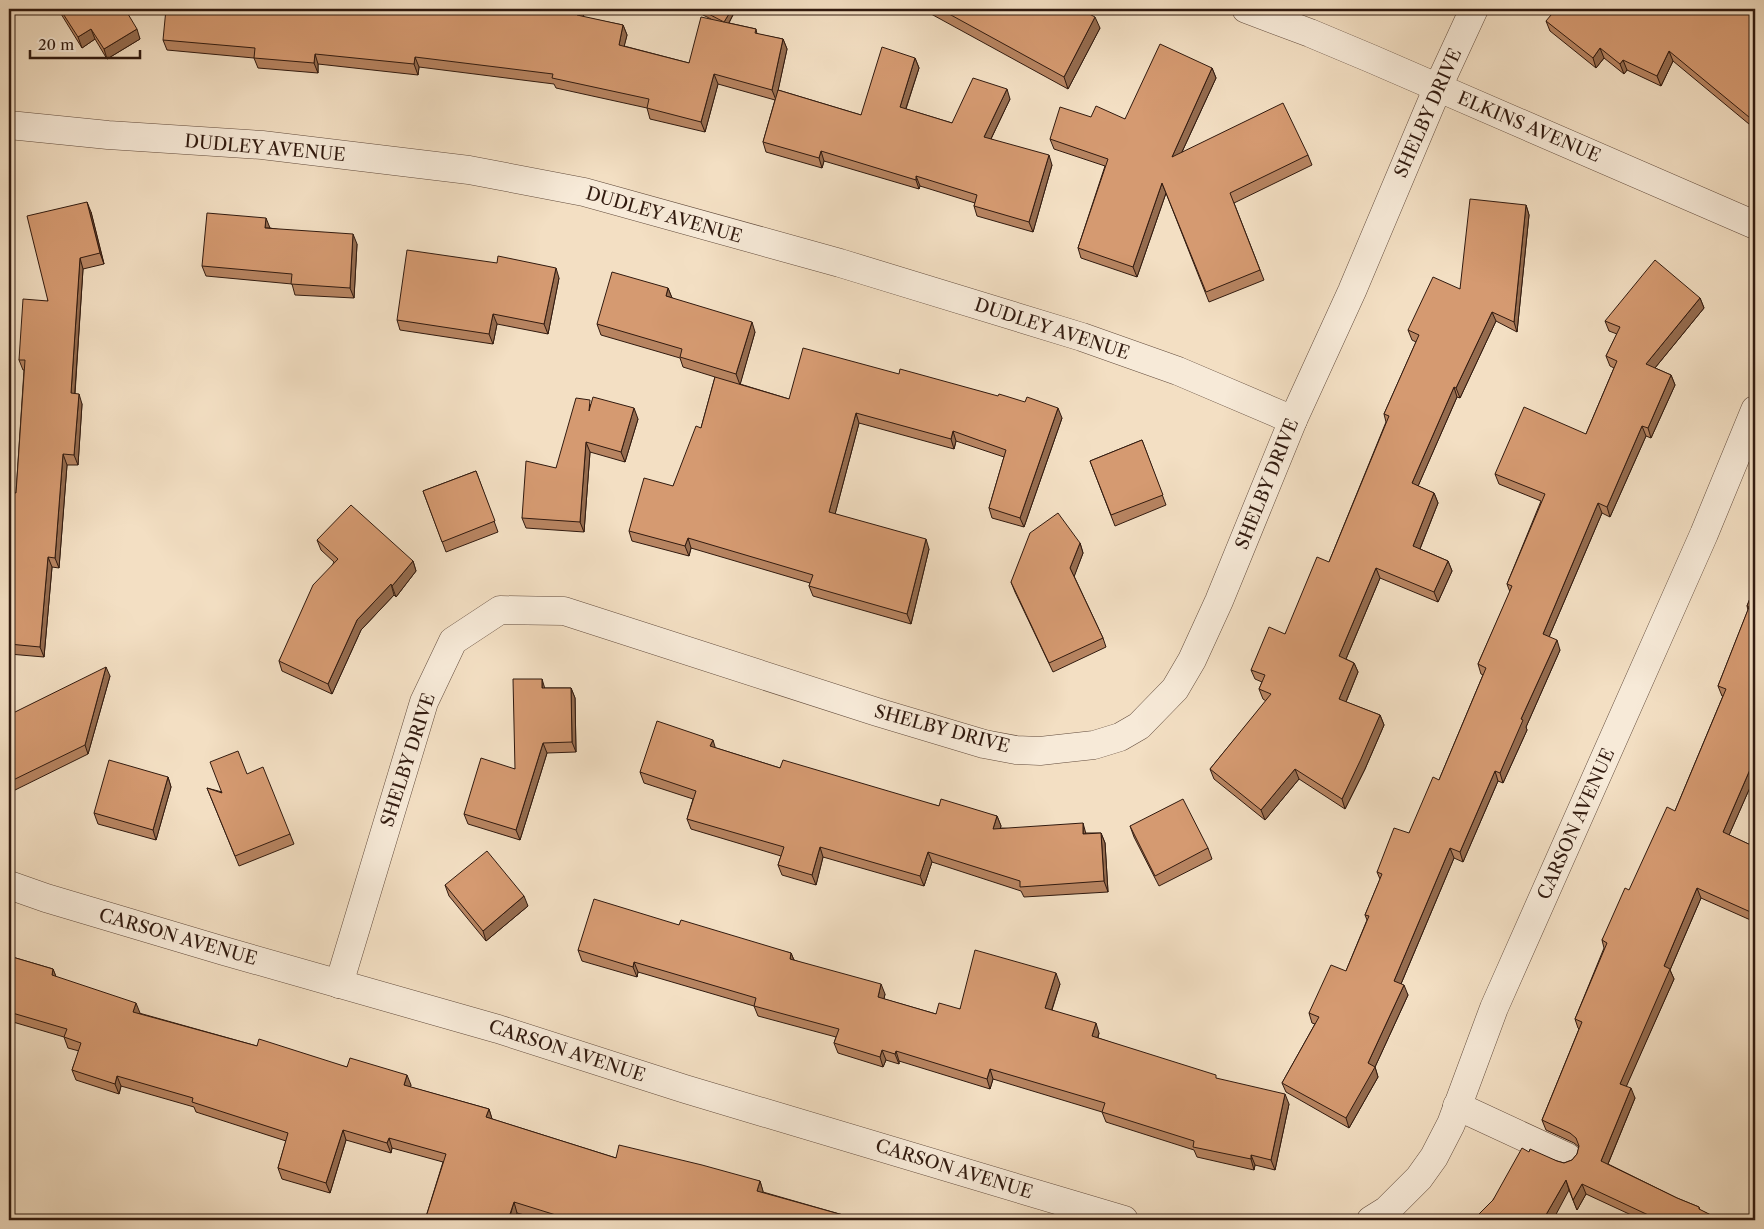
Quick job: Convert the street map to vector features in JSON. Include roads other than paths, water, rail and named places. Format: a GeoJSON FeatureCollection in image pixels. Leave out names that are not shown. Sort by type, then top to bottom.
{"type":"FeatureCollection","features":[{"type":"Feature","properties":{"kind":"street","name":"ELKINS AVENUE"},"geometry":{"type":"LineString","coordinates":[[1246,9],[1310,33],[1438,87],[1755,225]]}},
{"type":"Feature","properties":{"kind":"street","name":"SHELBY DRIVE"},"geometry":{"type":"LineString","coordinates":[[339,984],[424,702],[454,641],[500,610],[564,611],[877,712],[984,744],[1016,750],[1040,751],[1094,745],[1120,737],[1139,726],[1175,689],[1192,660],[1220,601],[1292,420],[1352,291],[1438,87],[1474,9]]}},
{"type":"Feature","properties":{"kind":"street","name":"DUDLEY AVENUE"},"geometry":{"type":"LineString","coordinates":[[9,124],[108,134],[262,145],[468,170],[584,192],[840,263],[998,310],[1178,371],[1292,420]]}},
{"type":"Feature","properties":{"kind":"street","name":"CARSON AVENUE"},"geometry":{"type":"LineString","coordinates":[[1371,1220],[1387,1210],[1419,1178],[1438,1149],[1451,1124],[1494,1008],[1704,534],[1755,410]]}},
{"type":"Feature","properties":{"kind":"street","name":"CARSON AVENUE"},"geometry":{"type":"LineString","coordinates":[[9,885],[55,901],[498,1029],[685,1089],[1124,1220]]}},
{"type":"Feature","properties":{"kind":"street"},"geometry":{"type":"LineString","coordinates":[[1457,1106],[1567,1157]]}}]}
